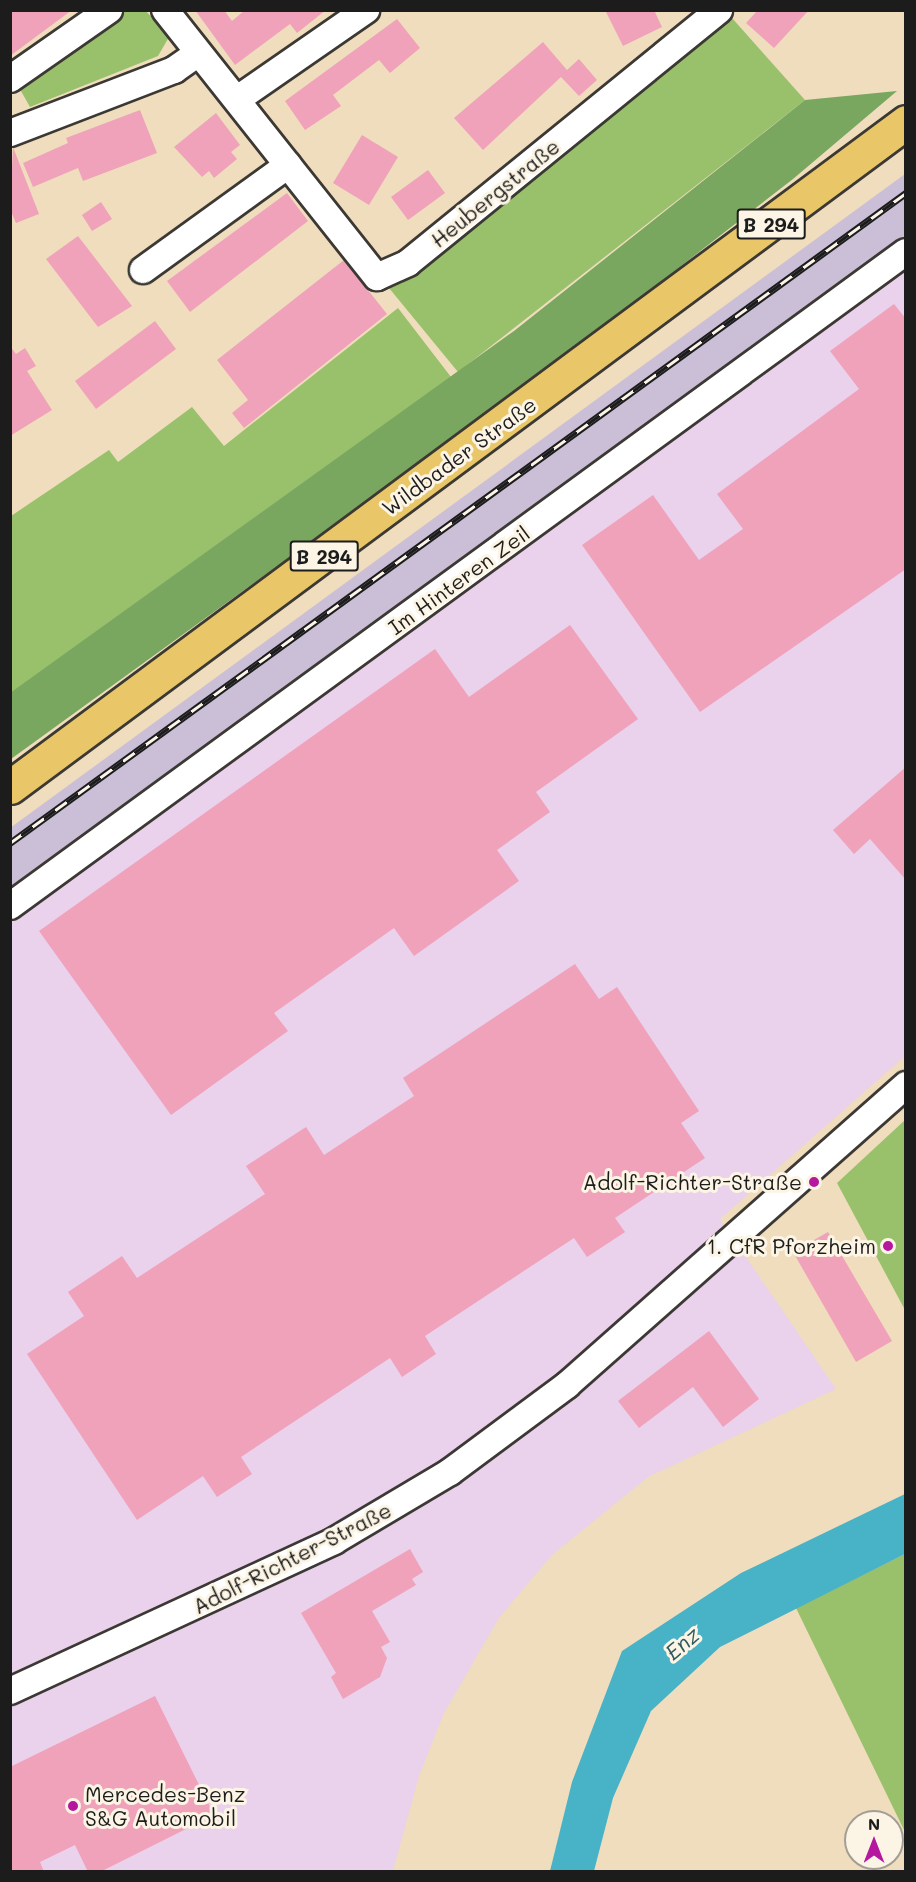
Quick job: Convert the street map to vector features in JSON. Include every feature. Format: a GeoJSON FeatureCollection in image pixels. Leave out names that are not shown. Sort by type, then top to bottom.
{"type":"FeatureCollection","features":[{"type":"Feature","properties":{"kind":"main road","name":"Wildbader Straße"},"geometry":{"type":"LineString","coordinates":[[10,787],[906,122]]}},
{"type":"Feature","properties":{"kind":"street"},"geometry":{"type":"LineString","coordinates":[[10,79],[109,10]]}},
{"type":"Feature","properties":{"kind":"street","name":"Heubergstraße"},"geometry":{"type":"LineString","coordinates":[[165,10],[198,53],[239,98],[288,165],[377,278],[408,263],[719,10]]}},
{"type":"Feature","properties":{"kind":"street"},"geometry":{"type":"LineString","coordinates":[[239,98],[366,10]]}},
{"type":"Feature","properties":{"kind":"street"},"geometry":{"type":"LineString","coordinates":[[10,133],[174,70],[198,53]]}},
{"type":"Feature","properties":{"kind":"street"},"geometry":{"type":"LineString","coordinates":[[143,270],[288,165]]}},
{"type":"Feature","properties":{"kind":"street","name":"Im Hinteren Zeil"},"geometry":{"type":"LineString","coordinates":[[10,906],[906,252]]}},
{"type":"Feature","properties":{"kind":"street","name":"Adolf-Richter-Straße"},"geometry":{"type":"LineString","coordinates":[[10,1691],[334,1541],[450,1472],[567,1385],[906,1085]]}},
{"type":"Feature","properties":{"kind":"shaded area"},"geometry":{"type":"Polygon","coordinates":[[[905,174],[905,238],[11,891],[10,828],[905,174]]]}},
{"type":"Feature","properties":{"kind":"shaded area"},"geometry":{"type":"Polygon","coordinates":[[[905,238],[905,1056],[720,1219],[836,1389],[648,1477],[552,1555],[499,1618],[444,1713],[419,1776],[393,1871],[11,1871],[10,891],[905,238]]]}},
{"type":"Feature","properties":{"kind":"green space"},"geometry":{"type":"Polygon","coordinates":[[[123,11],[146,11],[169,37],[158,56],[30,107],[17,84],[123,11]]]}},
{"type":"Feature","properties":{"kind":"green space"},"geometry":{"type":"Polygon","coordinates":[[[732,18],[805,100],[458,372],[389,288],[732,18]]]}},
{"type":"Feature","properties":{"kind":"green space"},"geometry":{"type":"Polygon","coordinates":[[[897,91],[793,179],[533,381],[11,759],[10,693],[514,331],[805,100],[897,91]]]}},
{"type":"Feature","properties":{"kind":"green space"},"geometry":{"type":"Polygon","coordinates":[[[398,308],[451,377],[11,693],[11,516],[109,450],[118,462],[192,407],[224,446],[398,308]]]}},
{"type":"Feature","properties":{"kind":"green space","name":"1. CfR Pforzheim"},"geometry":{"type":"Polygon","coordinates":[[[905,1120],[905,1310],[837,1183],[905,1120]]]}},
{"type":"Feature","properties":{"kind":"green space"},"geometry":{"type":"Polygon","coordinates":[[[905,1554],[905,1832],[904,1810],[894,1810],[796,1608],[905,1554]]]}},
{"type":"Feature","properties":{"kind":"water","name":"Enz"},"geometry":{"type":"Polygon","coordinates":[[[905,1494],[905,1554],[720,1647],[651,1711],[613,1798],[594,1871],[550,1871],[572,1782],[622,1651],[741,1573],[905,1494]]]}},
{"type":"Feature","properties":{"kind":"building"},"geometry":{"type":"Polygon","coordinates":[[[10,10],[72,10],[10,56],[10,10]]]}},
{"type":"Feature","properties":{"kind":"building"},"geometry":{"type":"Polygon","coordinates":[[[195,10],[224,10],[232,21],[245,10],[326,10],[297,33],[290,24],[235,65],[195,10]]]}},
{"type":"Feature","properties":{"kind":"building"},"geometry":{"type":"Polygon","coordinates":[[[605,10],[654,10],[662,27],[623,46],[605,10]]]}},
{"type":"Feature","properties":{"kind":"building"},"geometry":{"type":"Polygon","coordinates":[[[758,10],[809,10],[774,48],[746,23],[758,10]]]}},
{"type":"Feature","properties":{"kind":"building"},"geometry":{"type":"Polygon","coordinates":[[[397,19],[420,48],[390,73],[379,60],[333,95],[341,106],[305,130],[285,101],[397,19]]]}},
{"type":"Feature","properties":{"kind":"building"},"geometry":{"type":"Polygon","coordinates":[[[543,42],[567,70],[579,59],[597,80],[579,96],[561,77],[483,150],[454,118],[543,42]]]}},
{"type":"Feature","properties":{"kind":"building"},"geometry":{"type":"Polygon","coordinates":[[[140,110],[157,153],[83,181],[78,168],[33,187],[23,163],[68,143],[66,138],[140,110]]]}},
{"type":"Feature","properties":{"kind":"building"},"geometry":{"type":"Polygon","coordinates":[[[216,113],[240,145],[231,152],[237,159],[214,178],[209,171],[202,177],[174,147],[216,113]]]}},
{"type":"Feature","properties":{"kind":"building"},"geometry":{"type":"Polygon","coordinates":[[[362,135],[398,157],[369,205],[333,183],[362,135]]]}},
{"type":"Feature","properties":{"kind":"building"},"geometry":{"type":"Polygon","coordinates":[[[13,147],[39,214],[16,223],[10,209],[13,147]]]}},
{"type":"Feature","properties":{"kind":"building"},"geometry":{"type":"Polygon","coordinates":[[[428,170],[445,193],[408,220],[391,197],[428,170]]]}},
{"type":"Feature","properties":{"kind":"building"},"geometry":{"type":"Polygon","coordinates":[[[287,193],[308,221],[190,312],[167,281],[287,193]]]}},
{"type":"Feature","properties":{"kind":"building"},"geometry":{"type":"Polygon","coordinates":[[[101,202],[112,219],[92,231],[82,215],[101,202]]]}},
{"type":"Feature","properties":{"kind":"building"},"geometry":{"type":"Polygon","coordinates":[[[78,236],[132,306],[98,327],[46,259],[78,236]]]}},
{"type":"Feature","properties":{"kind":"building"},"geometry":{"type":"Polygon","coordinates":[[[344,260],[387,314],[244,428],[232,413],[248,400],[217,360],[344,260]]]}},
{"type":"Feature","properties":{"kind":"building"},"geometry":{"type":"Polygon","coordinates":[[[894,304],[906,319],[906,569],[700,712],[582,545],[653,495],[699,560],[743,529],[717,494],[859,389],[830,351],[894,304]]]}},
{"type":"Feature","properties":{"kind":"building"},"geometry":{"type":"Polygon","coordinates":[[[155,321],[176,349],[96,409],[75,381],[155,321]]]}},
{"type":"Feature","properties":{"kind":"building"},"geometry":{"type":"Polygon","coordinates":[[[10,346],[16,354],[25,348],[36,366],[27,371],[52,410],[10,436],[10,346]]]}},
{"type":"Feature","properties":{"kind":"building"},"geometry":{"type":"Polygon","coordinates":[[[570,625],[638,719],[536,792],[550,812],[497,850],[519,881],[414,956],[394,928],[274,1013],[288,1031],[171,1115],[39,931],[435,649],[469,697],[570,625]]]}},
{"type":"Feature","properties":{"kind":"building"},"geometry":{"type":"Polygon","coordinates":[[[906,767],[906,880],[870,839],[854,854],[833,830],[906,767]]]}},
{"type":"Feature","properties":{"kind":"building"},"geometry":{"type":"Polygon","coordinates":[[[575,964],[599,999],[617,987],[699,1111],[681,1123],[705,1158],[615,1218],[625,1232],[587,1257],[574,1238],[425,1336],[436,1354],[402,1377],[390,1358],[241,1457],[252,1474],[217,1497],[203,1476],[137,1520],[27,1354],[84,1316],[68,1292],[122,1256],[137,1278],[265,1194],[246,1166],[306,1127],[324,1155],[414,1096],[403,1078],[575,964]]]}},
{"type":"Feature","properties":{"kind":"building"},"geometry":{"type":"Polygon","coordinates":[[[828,1232],[892,1341],[856,1362],[793,1252],[828,1232]]]}},
{"type":"Feature","properties":{"kind":"building"},"geometry":{"type":"Polygon","coordinates":[[[709,1331],[759,1399],[723,1427],[693,1387],[639,1428],[618,1401],[709,1331]]]}},
{"type":"Feature","properties":{"kind":"building"},"geometry":{"type":"Polygon","coordinates":[[[410,1549],[423,1572],[412,1579],[416,1585],[372,1611],[390,1642],[381,1647],[387,1658],[380,1677],[343,1699],[331,1677],[336,1673],[301,1613],[410,1549]]]}},
{"type":"Feature","properties":{"kind":"building"},"geometry":{"type":"Polygon","coordinates":[[[155,1696],[214,1815],[100,1872],[88,1872],[75,1845],[40,1862],[44,1872],[10,1872],[10,1767],[155,1696]]]}},
{"type":"Feature","properties":{"kind":"railway"},"geometry":{"type":"LineString","coordinates":[[10,843],[906,193]]}},
{"type":"Feature","properties":{"kind":"place","name":"Adolf-Richter-Straße"},"geometry":{"type":"Point","coordinates":[814,1182]}},
{"type":"Feature","properties":{"kind":"place","name":"1. CfR Pforzheim"},"geometry":{"type":"Point","coordinates":[888,1246]}},
{"type":"Feature","properties":{"kind":"place","name":"Mercedes-Benz S&G Automobil"},"geometry":{"type":"Point","coordinates":[73,1806]}}]}
